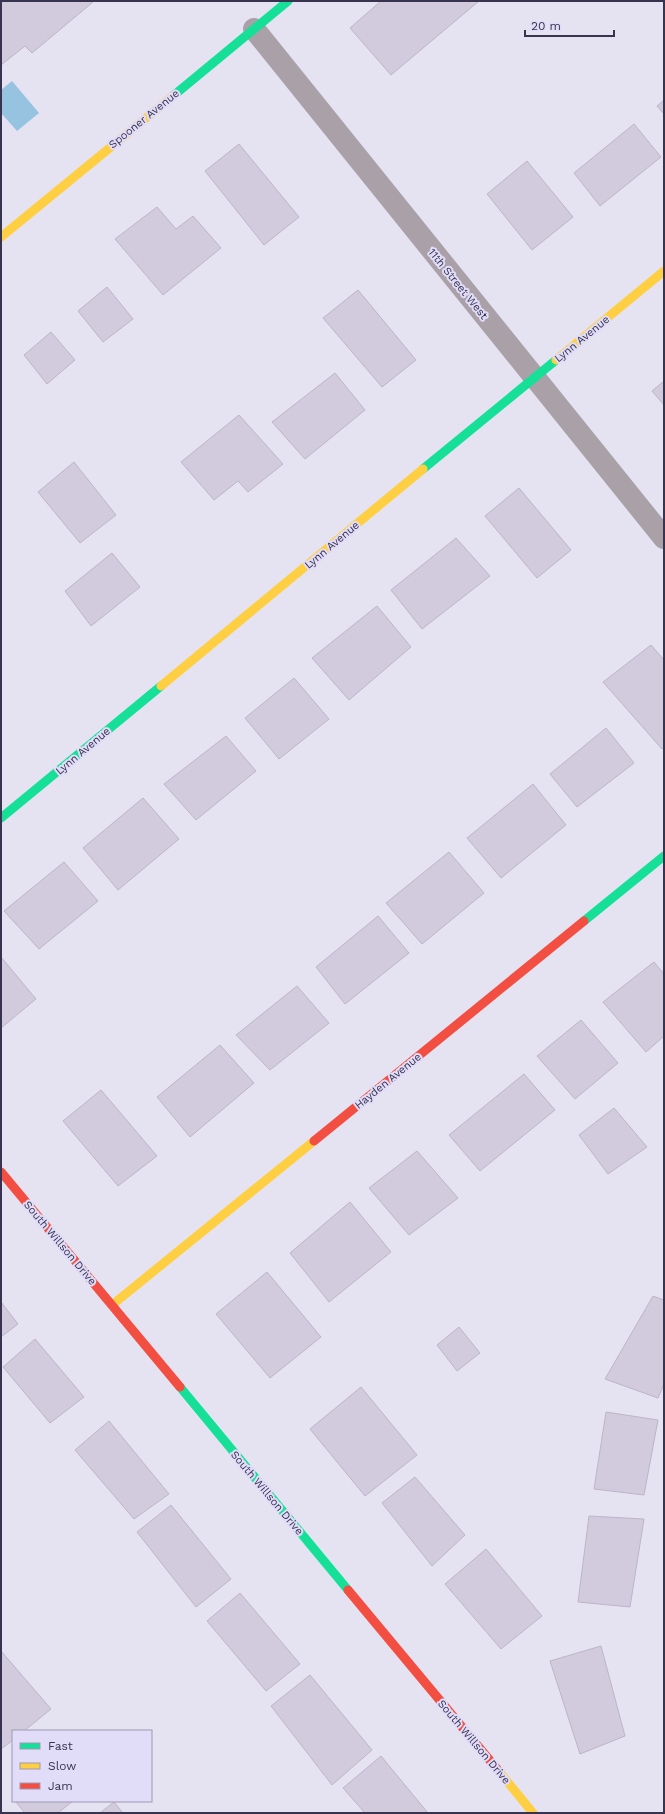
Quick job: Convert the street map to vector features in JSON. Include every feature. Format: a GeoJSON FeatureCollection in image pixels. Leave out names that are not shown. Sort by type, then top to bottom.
{"type":"FeatureCollection","features":[{"type":"Feature","properties":{"kind":"street","name":"Spooner Avenue"},"geometry":{"type":"LineString","coordinates":[[1,237],[288,1]]}},
{"type":"Feature","properties":{"kind":"street","name":"11th Street West"},"geometry":{"type":"LineString","coordinates":[[254,28],[664,538]]}},
{"type":"Feature","properties":{"kind":"street","name":"Lynn Avenue"},"geometry":{"type":"LineString","coordinates":[[1,818],[664,272]]}},
{"type":"Feature","properties":{"kind":"street","name":"Hayden Avenue"},"geometry":{"type":"LineString","coordinates":[[112,1305],[664,856]]}},
{"type":"Feature","properties":{"kind":"street","name":"South Willson Drive"},"geometry":{"type":"LineString","coordinates":[[1,1172],[534,1813]]}},
{"type":"Feature","properties":{"kind":"water"},"geometry":{"type":"Polygon","coordinates":[[[12,81],[39,113],[17,131],[1,113],[1,90],[12,81]]]}},
{"type":"Feature","properties":{"kind":"building"},"geometry":{"type":"Polygon","coordinates":[[[1,1],[93,2],[32,53],[25,46],[1,65],[1,1]]]}},
{"type":"Feature","properties":{"kind":"building"},"geometry":{"type":"Polygon","coordinates":[[[381,1],[479,1],[391,75],[350,28],[381,1]]]}},
{"type":"Feature","properties":{"kind":"building"},"geometry":{"type":"Polygon","coordinates":[[[664,100],[664,114],[657,106],[664,100]]]}},
{"type":"Feature","properties":{"kind":"building"},"geometry":{"type":"Polygon","coordinates":[[[634,124],[661,157],[600,206],[574,173],[634,124]]]}},
{"type":"Feature","properties":{"kind":"building"},"geometry":{"type":"Polygon","coordinates":[[[239,144],[299,217],[264,245],[205,171],[239,144]]]}},
{"type":"Feature","properties":{"kind":"building"},"geometry":{"type":"Polygon","coordinates":[[[527,161],[573,217],[532,250],[487,194],[527,161]]]}},
{"type":"Feature","properties":{"kind":"building"},"geometry":{"type":"Polygon","coordinates":[[[157,207],[176,229],[193,216],[221,248],[163,295],[115,239],[157,207]]]}},
{"type":"Feature","properties":{"kind":"building"},"geometry":{"type":"Polygon","coordinates":[[[107,287],[133,319],[103,342],[78,311],[107,287]]]}},
{"type":"Feature","properties":{"kind":"building"},"geometry":{"type":"Polygon","coordinates":[[[358,290],[416,360],[382,387],[323,318],[358,290]]]}},
{"type":"Feature","properties":{"kind":"building"},"geometry":{"type":"Polygon","coordinates":[[[51,332],[75,360],[47,384],[24,355],[51,332]]]}},
{"type":"Feature","properties":{"kind":"building"},"geometry":{"type":"Polygon","coordinates":[[[335,373],[365,410],[305,459],[272,422],[335,373]]]}},
{"type":"Feature","properties":{"kind":"building"},"geometry":{"type":"Polygon","coordinates":[[[664,381],[664,405],[652,391],[664,381]]]}},
{"type":"Feature","properties":{"kind":"building"},"geometry":{"type":"Polygon","coordinates":[[[239,415],[283,464],[248,492],[238,481],[214,500],[181,462],[239,415]]]}},
{"type":"Feature","properties":{"kind":"building"},"geometry":{"type":"Polygon","coordinates":[[[74,462],[116,515],[80,543],[38,492],[74,462]]]}},
{"type":"Feature","properties":{"kind":"building"},"geometry":{"type":"Polygon","coordinates":[[[519,488],[571,550],[537,578],[485,516],[519,488]]]}},
{"type":"Feature","properties":{"kind":"building"},"geometry":{"type":"Polygon","coordinates":[[[456,538],[490,576],[422,629],[391,590],[456,538]]]}},
{"type":"Feature","properties":{"kind":"building"},"geometry":{"type":"Polygon","coordinates":[[[112,553],[140,587],[91,626],[65,591],[112,553]]]}},
{"type":"Feature","properties":{"kind":"building"},"geometry":{"type":"Polygon","coordinates":[[[377,606],[411,647],[349,700],[312,658],[377,606]]]}},
{"type":"Feature","properties":{"kind":"building"},"geometry":{"type":"Polygon","coordinates":[[[651,645],[664,660],[664,747],[662,749],[603,682],[651,645]]]}},
{"type":"Feature","properties":{"kind":"building"},"geometry":{"type":"Polygon","coordinates":[[[294,678],[329,719],[279,759],[245,718],[294,678]]]}},
{"type":"Feature","properties":{"kind":"building"},"geometry":{"type":"Polygon","coordinates":[[[606,728],[634,763],[577,807],[550,774],[606,728]]]}},
{"type":"Feature","properties":{"kind":"building"},"geometry":{"type":"Polygon","coordinates":[[[226,736],[256,771],[196,820],[164,784],[226,736]]]}},
{"type":"Feature","properties":{"kind":"building"},"geometry":{"type":"Polygon","coordinates":[[[533,784],[566,825],[501,878],[467,838],[533,784]]]}},
{"type":"Feature","properties":{"kind":"building"},"geometry":{"type":"Polygon","coordinates":[[[143,798],[179,839],[118,890],[83,848],[143,798]]]}},
{"type":"Feature","properties":{"kind":"building"},"geometry":{"type":"Polygon","coordinates":[[[449,852],[484,893],[422,944],[386,903],[449,852]]]}},
{"type":"Feature","properties":{"kind":"building"},"geometry":{"type":"Polygon","coordinates":[[[64,862],[98,901],[39,949],[4,911],[64,862]]]}},
{"type":"Feature","properties":{"kind":"building"},"geometry":{"type":"Polygon","coordinates":[[[378,916],[409,953],[345,1004],[316,967],[378,916]]]}},
{"type":"Feature","properties":{"kind":"building"},"geometry":{"type":"Polygon","coordinates":[[[1,957],[36,999],[1,1028],[1,957]]]}},
{"type":"Feature","properties":{"kind":"building"},"geometry":{"type":"Polygon","coordinates":[[[654,962],[664,974],[664,1036],[646,1052],[603,1002],[654,962]]]}},
{"type":"Feature","properties":{"kind":"building"},"geometry":{"type":"Polygon","coordinates":[[[297,986],[329,1023],[270,1070],[236,1035],[297,986]]]}},
{"type":"Feature","properties":{"kind":"building"},"geometry":{"type":"Polygon","coordinates":[[[581,1020],[618,1063],[575,1099],[537,1056],[581,1020]]]}},
{"type":"Feature","properties":{"kind":"building"},"geometry":{"type":"Polygon","coordinates":[[[220,1045],[254,1083],[190,1137],[157,1097],[220,1045]]]}},
{"type":"Feature","properties":{"kind":"building"},"geometry":{"type":"Polygon","coordinates":[[[524,1074],[555,1110],[480,1171],[449,1135],[524,1074]]]}},
{"type":"Feature","properties":{"kind":"building"},"geometry":{"type":"Polygon","coordinates":[[[101,1090],[157,1156],[118,1186],[63,1121],[101,1090]]]}},
{"type":"Feature","properties":{"kind":"building"},"geometry":{"type":"Polygon","coordinates":[[[614,1108],[647,1147],[608,1174],[579,1135],[614,1108]]]}},
{"type":"Feature","properties":{"kind":"building"},"geometry":{"type":"Polygon","coordinates":[[[417,1151],[458,1198],[409,1235],[369,1188],[417,1151]]]}},
{"type":"Feature","properties":{"kind":"building"},"geometry":{"type":"Polygon","coordinates":[[[350,1202],[391,1252],[329,1302],[290,1253],[350,1202]]]}},
{"type":"Feature","properties":{"kind":"building"},"geometry":{"type":"Polygon","coordinates":[[[267,1272],[321,1337],[270,1378],[216,1314],[267,1272]]]}},
{"type":"Feature","properties":{"kind":"building"},"geometry":{"type":"Polygon","coordinates":[[[653,1296],[664,1300],[664,1384],[658,1398],[605,1379],[653,1296]]]}},
{"type":"Feature","properties":{"kind":"building"},"geometry":{"type":"Polygon","coordinates":[[[1,1302],[18,1324],[1,1337],[1,1302]]]}},
{"type":"Feature","properties":{"kind":"building"},"geometry":{"type":"Polygon","coordinates":[[[459,1327],[480,1353],[457,1371],[437,1345],[459,1327]]]}},
{"type":"Feature","properties":{"kind":"building"},"geometry":{"type":"Polygon","coordinates":[[[35,1339],[84,1397],[50,1423],[3,1367],[35,1339]]]}},
{"type":"Feature","properties":{"kind":"building"},"geometry":{"type":"Polygon","coordinates":[[[361,1387],[417,1455],[365,1496],[310,1429],[361,1387]]]}},
{"type":"Feature","properties":{"kind":"building"},"geometry":{"type":"Polygon","coordinates":[[[606,1412],[658,1420],[644,1495],[594,1489],[606,1412]]]}},
{"type":"Feature","properties":{"kind":"building"},"geometry":{"type":"Polygon","coordinates":[[[109,1421],[169,1494],[134,1519],[75,1450],[109,1421]]]}},
{"type":"Feature","properties":{"kind":"building"},"geometry":{"type":"Polygon","coordinates":[[[415,1477],[465,1535],[432,1566],[382,1503],[415,1477]]]}},
{"type":"Feature","properties":{"kind":"building"},"geometry":{"type":"Polygon","coordinates":[[[171,1505],[231,1579],[196,1607],[137,1532],[171,1505]]]}},
{"type":"Feature","properties":{"kind":"building"},"geometry":{"type":"Polygon","coordinates":[[[589,1516],[644,1519],[630,1607],[578,1602],[589,1516]]]}},
{"type":"Feature","properties":{"kind":"building"},"geometry":{"type":"Polygon","coordinates":[[[486,1549],[542,1616],[501,1649],[445,1584],[486,1549]]]}},
{"type":"Feature","properties":{"kind":"building"},"geometry":{"type":"Polygon","coordinates":[[[240,1593],[300,1664],[266,1691],[207,1621],[240,1593]]]}},
{"type":"Feature","properties":{"kind":"building"},"geometry":{"type":"Polygon","coordinates":[[[601,1646],[625,1736],[580,1754],[550,1661],[601,1646]]]}},
{"type":"Feature","properties":{"kind":"building"},"geometry":{"type":"Polygon","coordinates":[[[1,1651],[51,1709],[25,1730],[12,1730],[12,1741],[1,1749],[1,1651]]]}},
{"type":"Feature","properties":{"kind":"building"},"geometry":{"type":"Polygon","coordinates":[[[310,1675],[372,1750],[332,1785],[271,1706],[310,1675]]]}},
{"type":"Feature","properties":{"kind":"building"},"geometry":{"type":"Polygon","coordinates":[[[381,1756],[428,1813],[365,1813],[343,1788],[381,1756]]]}},
{"type":"Feature","properties":{"kind":"building"},"geometry":{"type":"Polygon","coordinates":[[[16,1802],[72,1802],[58,1813],[25,1813],[16,1802]]]}},
{"type":"Feature","properties":{"kind":"building"},"geometry":{"type":"Polygon","coordinates":[[[114,1802],[123,1813],[100,1813],[114,1802]]]}},
{"type":"Feature","properties":{"kind":"traffic: fast"},"geometry":{"type":"LineString","coordinates":[[173,96],[288,1]]}},
{"type":"Feature","properties":{"kind":"traffic: fast"},"geometry":{"type":"LineString","coordinates":[[423,469],[556,360]]}},
{"type":"Feature","properties":{"kind":"traffic: fast"},"geometry":{"type":"LineString","coordinates":[[1,818],[161,686]]}},
{"type":"Feature","properties":{"kind":"traffic: fast"},"geometry":{"type":"LineString","coordinates":[[584,921],[664,856]]}},
{"type":"Feature","properties":{"kind":"traffic: fast"},"geometry":{"type":"LineString","coordinates":[[180,1387],[348,1590]]}},
{"type":"Feature","properties":{"kind":"traffic: slow"},"geometry":{"type":"LineString","coordinates":[[1,237],[173,96]]}},
{"type":"Feature","properties":{"kind":"traffic: slow"},"geometry":{"type":"LineString","coordinates":[[556,360],[664,271]]}},
{"type":"Feature","properties":{"kind":"traffic: slow"},"geometry":{"type":"LineString","coordinates":[[161,686],[423,469]]}},
{"type":"Feature","properties":{"kind":"traffic: slow"},"geometry":{"type":"LineString","coordinates":[[112,1305],[314,1141]]}},
{"type":"Feature","properties":{"kind":"traffic: slow"},"geometry":{"type":"LineString","coordinates":[[497,1769],[533,1813]]}},
{"type":"Feature","properties":{"kind":"traffic: jam"},"geometry":{"type":"LineString","coordinates":[[314,1141],[584,921]]}},
{"type":"Feature","properties":{"kind":"traffic: jam"},"geometry":{"type":"LineString","coordinates":[[1,1172],[180,1387]]}},
{"type":"Feature","properties":{"kind":"traffic: jam"},"geometry":{"type":"LineString","coordinates":[[348,1590],[497,1769]]}}]}
